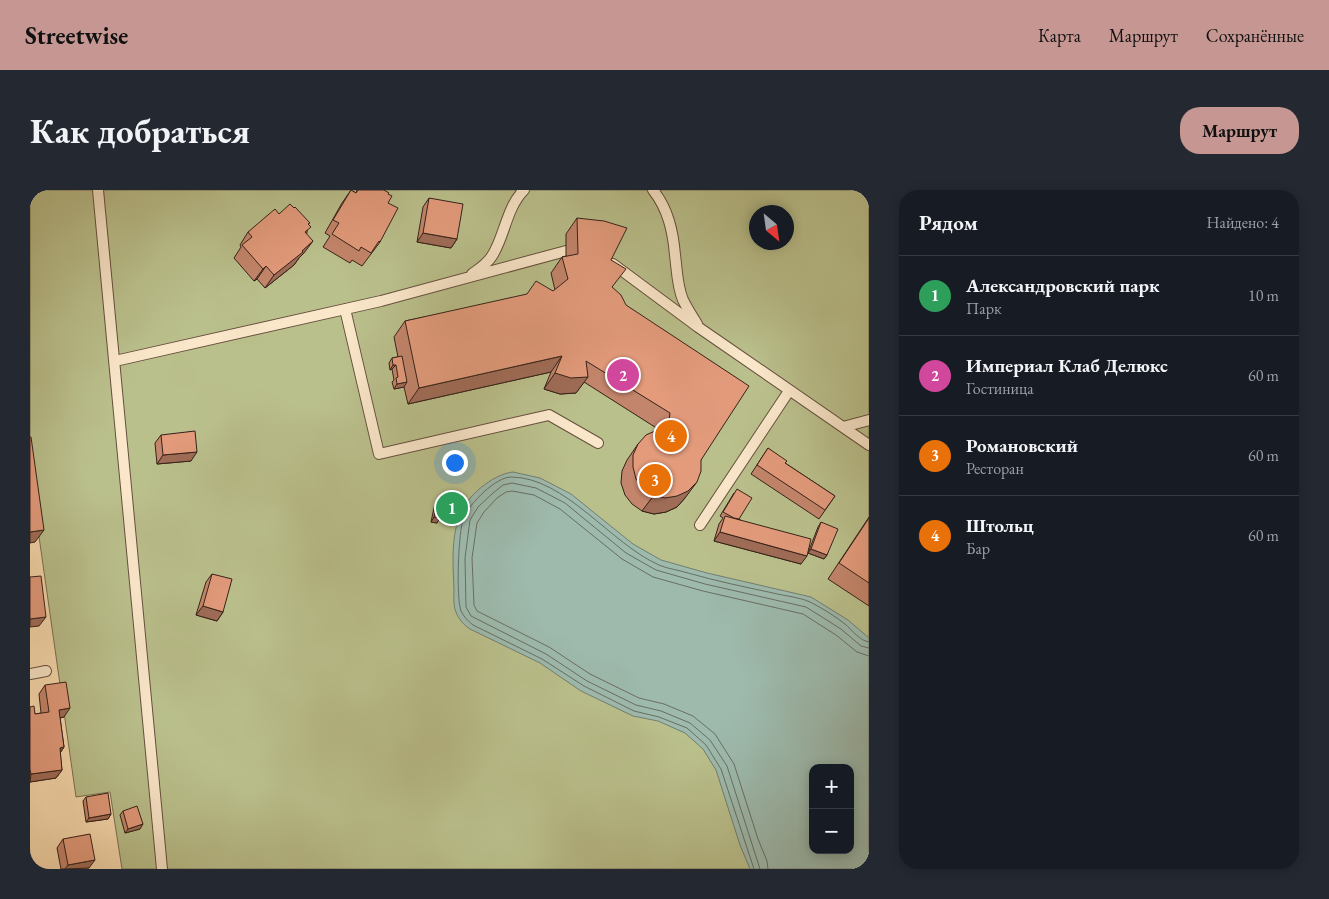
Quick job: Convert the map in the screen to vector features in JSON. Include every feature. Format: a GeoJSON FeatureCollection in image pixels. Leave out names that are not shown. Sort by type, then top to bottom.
{"type":"FeatureCollection","features":[{"type":"Feature","properties":{"kind":"lane"},"geometry":{"type":"LineString","coordinates":[[98,190],[162,869]]}},
{"type":"Feature","properties":{"kind":"lane"},"geometry":{"type":"LineString","coordinates":[[465,279],[482,267],[492,256],[508,215],[524,190]]}},
{"type":"Feature","properties":{"kind":"lane"},"geometry":{"type":"LineString","coordinates":[[653,190],[668,214],[677,274],[683,299],[698,327]]}},
{"type":"Feature","properties":{"kind":"lane"},"geometry":{"type":"LineString","coordinates":[[115,361],[345,309],[566,251]]}},
{"type":"Feature","properties":{"kind":"lane"},"geometry":{"type":"LineString","coordinates":[[608,260],[698,327],[869,445]]}},
{"type":"Feature","properties":{"kind":"lane"},"geometry":{"type":"LineString","coordinates":[[345,309],[379,454],[549,415],[598,443]]}},
{"type":"Feature","properties":{"kind":"lane"},"geometry":{"type":"LineString","coordinates":[[700,525],[789,391]]}},
{"type":"Feature","properties":{"kind":"lane"},"geometry":{"type":"LineString","coordinates":[[842,427],[869,420]]}},
{"type":"Feature","properties":{"kind":"lane"},"geometry":{"type":"LineString","coordinates":[[30,674],[46,671]]}},
{"type":"Feature","properties":{"kind":"green space"},"geometry":{"type":"Polygon","coordinates":[[[30,190],[869,190],[869,869],[122,869],[110,792],[76,797],[30,473],[30,190]]]}},
{"type":"Feature","properties":{"kind":"water"},"geometry":{"type":"Polygon","coordinates":[[[513,472],[540,478],[571,494],[633,544],[661,560],[707,573],[811,597],[848,620],[869,638],[869,869],[750,869],[740,845],[716,770],[703,749],[685,733],[658,721],[633,716],[581,691],[540,663],[470,629],[462,622],[455,610],[454,601],[453,553],[456,526],[462,509],[473,494],[497,477],[513,472]]]}},
{"type":"Feature","properties":{"kind":"building"},"geometry":{"type":"Polygon","coordinates":[[[351,190],[356,193],[358,190],[384,190],[392,196],[388,203],[398,208],[380,242],[371,253],[361,247],[359,251],[332,234],[339,223],[333,220],[351,190]]]}},
{"type":"Feature","properties":{"kind":"building"},"geometry":{"type":"Polygon","coordinates":[[[429,198],[463,204],[457,239],[423,233],[429,198]]]}},
{"type":"Feature","properties":{"kind":"building"},"geometry":{"type":"Polygon","coordinates":[[[290,204],[310,223],[308,224],[311,227],[305,232],[313,241],[303,252],[274,275],[266,266],[263,269],[242,245],[252,237],[248,232],[275,209],[279,214],[290,204]]]}},
{"type":"Feature","properties":{"kind":"building"},"geometry":{"type":"Polygon","coordinates":[[[577,218],[604,221],[627,228],[611,260],[626,269],[612,287],[621,295],[626,305],[749,386],[701,460],[701,471],[697,482],[688,491],[677,496],[665,498],[654,495],[643,488],[636,479],[633,467],[633,455],[638,444],[646,435],[668,428],[670,413],[586,361],[588,377],[571,378],[555,373],[562,356],[419,388],[405,321],[527,294],[536,281],[553,291],[568,279],[562,257],[578,254],[577,218]]]}},
{"type":"Feature","properties":{"kind":"building"},"geometry":{"type":"Polygon","coordinates":[[[402,356],[407,382],[397,384],[396,365],[393,365],[392,358],[402,356]]]}},
{"type":"Feature","properties":{"kind":"building"},"geometry":{"type":"Polygon","coordinates":[[[195,431],[197,452],[163,455],[161,435],[195,431]]]}},
{"type":"Feature","properties":{"kind":"building"},"geometry":{"type":"Polygon","coordinates":[[[30,437],[44,530],[30,532],[30,437]]]}},
{"type":"Feature","properties":{"kind":"building"},"geometry":{"type":"Polygon","coordinates":[[[768,448],[787,461],[785,463],[835,496],[825,510],[757,465],[768,448]]]}},
{"type":"Feature","properties":{"kind":"building"},"geometry":{"type":"Polygon","coordinates":[[[737,489],[752,498],[739,519],[723,512],[737,489]]]}},
{"type":"Feature","properties":{"kind":"building"},"geometry":{"type":"Polygon","coordinates":[[[437,503],[443,505],[440,518],[434,517],[437,503]]]}},
{"type":"Feature","properties":{"kind":"building"},"geometry":{"type":"Polygon","coordinates":[[[725,516],[811,539],[807,556],[720,532],[725,516]]]}},
{"type":"Feature","properties":{"kind":"building"},"geometry":{"type":"Polygon","coordinates":[[[869,518],[869,583],[839,563],[869,518]]]}},
{"type":"Feature","properties":{"kind":"building"},"geometry":{"type":"Polygon","coordinates":[[[821,522],[838,529],[827,555],[811,549],[821,522]]]}},
{"type":"Feature","properties":{"kind":"building"},"geometry":{"type":"Polygon","coordinates":[[[212,574],[232,579],[223,612],[203,606],[212,574]]]}},
{"type":"Feature","properties":{"kind":"building"},"geometry":{"type":"Polygon","coordinates":[[[41,576],[46,617],[30,619],[30,577],[41,576]]]}},
{"type":"Feature","properties":{"kind":"building"},"geometry":{"type":"Polygon","coordinates":[[[66,682],[70,708],[59,710],[64,747],[60,748],[62,770],[31,774],[30,707],[34,706],[35,714],[49,712],[45,685],[66,682]]]}},
{"type":"Feature","properties":{"kind":"building"},"geometry":{"type":"Polygon","coordinates":[[[108,793],[111,814],[89,818],[86,797],[108,793]]]}},
{"type":"Feature","properties":{"kind":"building"},"geometry":{"type":"Polygon","coordinates":[[[137,806],[143,824],[128,829],[123,811],[137,806]]]}},
{"type":"Feature","properties":{"kind":"building"},"geometry":{"type":"Polygon","coordinates":[[[90,834],[95,860],[68,865],[63,839],[90,834]]]}},
{"type":"Feature","properties":{"kind":"place","name":"Империал Клаб Делюкс"},"geometry":{"type":"Point","coordinates":[623,375]}},
{"type":"Feature","properties":{"kind":"place","name":"Штольц"},"geometry":{"type":"Point","coordinates":[671,436]}},
{"type":"Feature","properties":{"kind":"place","name":"Романовский"},"geometry":{"type":"Point","coordinates":[655,480]}},
{"type":"Feature","properties":{"kind":"place","name":"Александровский парк"},"geometry":{"type":"Point","coordinates":[452,508]}}]}
